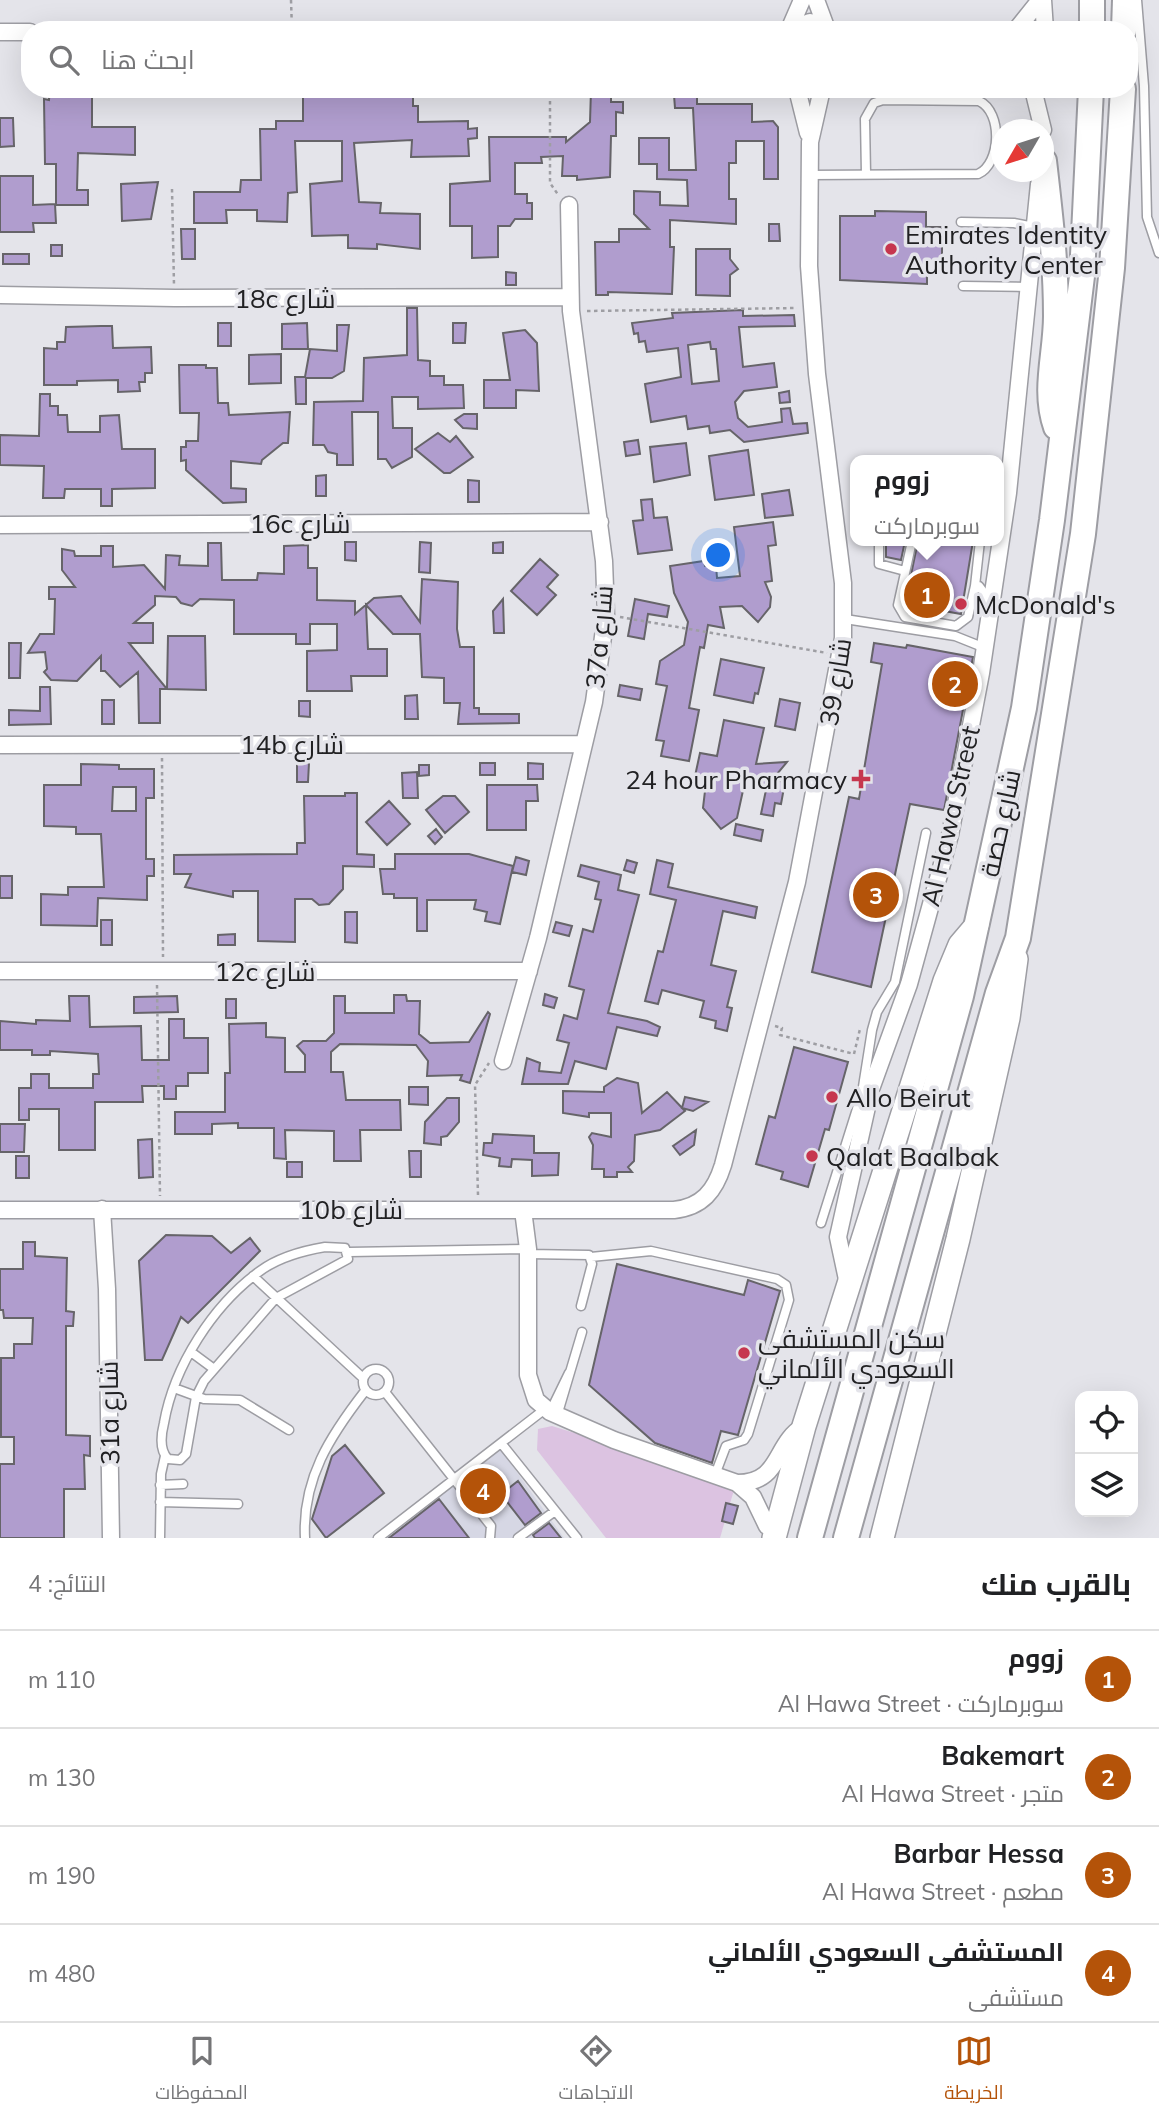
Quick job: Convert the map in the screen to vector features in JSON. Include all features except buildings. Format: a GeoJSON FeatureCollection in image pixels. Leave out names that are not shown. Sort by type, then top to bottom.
{"type":"FeatureCollection","features":[{"type":"Feature","properties":{"kind":"main road"},"geometry":{"type":"LineString","coordinates":[[1092,0],[1092,21]]}},
{"type":"Feature","properties":{"kind":"main road"},"geometry":{"type":"LineString","coordinates":[[1124,21],[1125,0]]}},
{"type":"Feature","properties":{"kind":"main road","name":"شارع حصة"},"geometry":{"type":"LineString","coordinates":[[810,1538],[940,1074],[978,925],[1024,708],[1082,276],[1091,98]]}},
{"type":"Feature","properties":{"kind":"main road","name":"شارع حصة"},"geometry":{"type":"LineString","coordinates":[[846,1538],[998,993],[1018,938],[1055,724],[1095,446],[1112,268],[1122,98]]}},
{"type":"Feature","properties":{"kind":"main road"},"geometry":{"type":"LineString","coordinates":[[1046,182],[1056,272],[1050,410],[1060,440]]}},
{"type":"Feature","properties":{"kind":"main road"},"geometry":{"type":"LineString","coordinates":[[768,1534],[796,1456],[945,981],[960,945],[978,925]]}},
{"type":"Feature","properties":{"kind":"main road"},"geometry":{"type":"LineString","coordinates":[[881,1538],[969,1192],[1010,1008],[1018,938]]}},
{"type":"Feature","properties":{"kind":"street"},"geometry":{"type":"LineString","coordinates":[[793,21],[802,0]]}},
{"type":"Feature","properties":{"kind":"street"},"geometry":{"type":"LineString","coordinates":[[816,0],[825,21]]}},
{"type":"Feature","properties":{"kind":"street"},"geometry":{"type":"LineString","coordinates":[[1024,21],[1041,0]]}},
{"type":"Feature","properties":{"kind":"street"},"geometry":{"type":"LineString","coordinates":[[1041,0],[1044,21]]}},
{"type":"Feature","properties":{"kind":"street"},"geometry":{"type":"LineString","coordinates":[[0,32],[21,32]]}},
{"type":"Feature","properties":{"kind":"street","name":"شارع 39"},"geometry":{"type":"LineString","coordinates":[[799,98],[810,142]]}},
{"type":"Feature","properties":{"kind":"street","name":"شارع 39"},"geometry":{"type":"LineString","coordinates":[[700,1203],[719,1179],[762,1023],[808,830],[841,655],[845,619],[811,308],[810,142],[820,98]]}},
{"type":"Feature","properties":{"kind":"street"},"geometry":{"type":"LineString","coordinates":[[1035,98],[1040,119]]}},
{"type":"Feature","properties":{"kind":"street"},"geometry":{"type":"LineString","coordinates":[[1043,119],[1044,98]]}},
{"type":"Feature","properties":{"kind":"street","name":"Al Hawa Street"},"geometry":{"type":"LineString","coordinates":[[1004,489],[1030,287],[1039,182]]}},
{"type":"Feature","properties":{"kind":"street","name":"37a شارع"},"geometry":{"type":"LineString","coordinates":[[504,1057],[529,971],[583,744],[601,659],[606,615],[600,522],[570,304],[569,208]]}},
{"type":"Feature","properties":{"kind":"street","name":"18c شارع"},"geometry":{"type":"LineString","coordinates":[[0,295],[570,304]]}},
{"type":"Feature","properties":{"kind":"street","name":"16c شارع"},"geometry":{"type":"LineString","coordinates":[[0,525],[600,522]]}},
{"type":"Feature","properties":{"kind":"street","name":"Al Hawa Street"},"geometry":{"type":"LineString","coordinates":[[848,1284],[838,1237],[872,1089],[898,1015],[950,835],[985,648],[998,546]]}},
{"type":"Feature","properties":{"kind":"street","name":"14b شارع"},"geometry":{"type":"LineString","coordinates":[[0,745],[583,744]]}},
{"type":"Feature","properties":{"kind":"street","name":"12c شارع"},"geometry":{"type":"LineString","coordinates":[[0,971],[529,971]]}},
{"type":"Feature","properties":{"kind":"street","name":"10b شارع"},"geometry":{"type":"LineString","coordinates":[[0,1210],[674,1210],[700,1203]]}},
{"type":"Feature","properties":{"kind":"street","name":"31a شارع"},"geometry":{"type":"LineString","coordinates":[[108,1210],[111,1538]]}},
{"type":"Feature","properties":{"kind":"street"},"geometry":{"type":"LineString","coordinates":[[529,1210],[528,1381],[536,1399],[551,1412],[614,1440],[737,1483],[753,1497],[768,1534]]}},
{"type":"Feature","properties":{"kind":"street"},"geometry":{"type":"LineString","coordinates":[[737,1483],[752,1482],[766,1475],[776,1464],[788,1439],[804,1426]]}},
{"type":"Feature","properties":{"kind":"lane"},"geometry":{"type":"LineString","coordinates":[[1137,0],[1144,86],[1147,217],[1159,253]]}},
{"type":"Feature","properties":{"kind":"lane"},"geometry":{"type":"LineString","coordinates":[[809,175],[978,174],[990,164],[995,120],[988,106],[979,101],[878,101],[867,110],[864,119],[866,174]]}},
{"type":"Feature","properties":{"kind":"lane"},"geometry":{"type":"LineString","coordinates":[[961,222],[1034,226]]}},
{"type":"Feature","properties":{"kind":"lane"},"geometry":{"type":"LineString","coordinates":[[963,286],[1030,287]]}},
{"type":"Feature","properties":{"kind":"lane"},"geometry":{"type":"LineString","coordinates":[[879,546],[878,564],[905,571]]}},
{"type":"Feature","properties":{"kind":"lane"},"geometry":{"type":"LineString","coordinates":[[911,546],[898,605],[902,614],[910,619],[961,624],[968,617],[979,546]]}},
{"type":"Feature","properties":{"kind":"lane"},"geometry":{"type":"LineString","coordinates":[[975,586],[979,586],[992,604]]}},
{"type":"Feature","properties":{"kind":"lane"},"geometry":{"type":"LineString","coordinates":[[845,619],[955,636],[985,648]]}},
{"type":"Feature","properties":{"kind":"lane"},"geometry":{"type":"LineString","coordinates":[[821,1223],[862,1093],[877,1012],[895,982],[926,832]]}},
{"type":"Feature","properties":{"kind":"lane"},"geometry":{"type":"LineString","coordinates":[[877,1012],[898,1015]]}},
{"type":"Feature","properties":{"kind":"lane"},"geometry":{"type":"LineString","coordinates":[[872,1030],[891,1035]]}},
{"type":"Feature","properties":{"kind":"lane"},"geometry":{"type":"LineString","coordinates":[[160,1538],[160,1485],[166,1456],[163,1429],[174,1388],[191,1352],[211,1321],[253,1276],[276,1261],[299,1252],[338,1247],[349,1252],[528,1252],[587,1254],[591,1257],[651,1251],[777,1279],[786,1285],[789,1300],[748,1434],[744,1440],[726,1446],[715,1475]]}},
{"type":"Feature","properties":{"kind":"lane"},"geometry":{"type":"LineString","coordinates":[[166,1456],[176,1460],[186,1454],[196,1396],[214,1369],[276,1298],[347,1261],[349,1252]]}},
{"type":"Feature","properties":{"kind":"lane"},"geometry":{"type":"LineString","coordinates":[[581,1306],[591,1257]]}},
{"type":"Feature","properties":{"kind":"lane"},"geometry":{"type":"LineString","coordinates":[[253,1276],[363,1378],[365,1391],[324,1449],[307,1497],[305,1538]]}},
{"type":"Feature","properties":{"kind":"lane"},"geometry":{"type":"LineString","coordinates":[[379,1538],[501,1443],[551,1412],[572,1368],[582,1332]]}},
{"type":"Feature","properties":{"kind":"lane"},"geometry":{"type":"LineString","coordinates":[[191,1352],[214,1369]]}},
{"type":"Feature","properties":{"kind":"lane"},"geometry":{"type":"LineString","coordinates":[[363,1378],[372,1369],[384,1372],[389,1384],[385,1392],[373,1395],[365,1391]]}},
{"type":"Feature","properties":{"kind":"lane"},"geometry":{"type":"LineString","coordinates":[[174,1388],[196,1396],[240,1400],[289,1430]]}},
{"type":"Feature","properties":{"kind":"lane"},"geometry":{"type":"LineString","coordinates":[[385,1392],[491,1525],[490,1538]]}},
{"type":"Feature","properties":{"kind":"lane"},"geometry":{"type":"LineString","coordinates":[[501,1443],[577,1538]]}},
{"type":"Feature","properties":{"kind":"lane"},"geometry":{"type":"LineString","coordinates":[[160,1485],[183,1484]]}},
{"type":"Feature","properties":{"kind":"lane"},"geometry":{"type":"LineString","coordinates":[[160,1502],[238,1504]]}},
{"type":"Feature","properties":{"kind":"lane"},"geometry":{"type":"LineString","coordinates":[[518,1538],[555,1510]]}},
{"type":"Feature","properties":{"kind":"path"},"geometry":{"type":"LineString","coordinates":[[292,0],[292,21]]}},
{"type":"Feature","properties":{"kind":"path"},"geometry":{"type":"LineString","coordinates":[[550,98],[550,183],[569,208]]}},
{"type":"Feature","properties":{"kind":"path"},"geometry":{"type":"LineString","coordinates":[[172,189],[175,298]]}},
{"type":"Feature","properties":{"kind":"path"},"geometry":{"type":"LineString","coordinates":[[570,304],[811,308]]}},
{"type":"Feature","properties":{"kind":"path"},"geometry":{"type":"LineString","coordinates":[[606,615],[841,655]]}},
{"type":"Feature","properties":{"kind":"path"},"geometry":{"type":"LineString","coordinates":[[160,1209],[162,744]]}},
{"type":"Feature","properties":{"kind":"path"},"geometry":{"type":"LineString","coordinates":[[762,1023],[782,1028],[780,1035],[854,1054],[860,1028],[872,1030]]}},
{"type":"Feature","properties":{"kind":"path"},"geometry":{"type":"LineString","coordinates":[[478,1209],[475,1085],[485,1067],[504,1057]]}},
{"type":"Feature","properties":{"kind":"shaded area"},"geometry":{"type":"Polygon","coordinates":[[[552,1426],[736,1483],[720,1538],[606,1538],[537,1450],[538,1429],[552,1426]]]}},
{"type":"Feature","properties":{"kind":"shaded area"},"geometry":{"type":"Polygon","coordinates":[[[496,1443],[564,1538],[374,1538],[496,1443]]]}},
{"type":"Feature","properties":{"kind":"place","name":"Emirates Identity Authority Center"},"geometry":{"type":"Point","coordinates":[891,249]}},
{"type":"Feature","properties":{"kind":"place","name":"زووم"},"geometry":{"type":"Point","coordinates":[927,595]}},
{"type":"Feature","properties":{"kind":"place","name":"McDonald's"},"geometry":{"type":"Point","coordinates":[961,604]}},
{"type":"Feature","properties":{"kind":"place","name":"Bakemart"},"geometry":{"type":"Point","coordinates":[955,684]}},
{"type":"Feature","properties":{"kind":"place","name":"24 hour Pharmacy"},"geometry":{"type":"Point","coordinates":[861,779]}},
{"type":"Feature","properties":{"kind":"place","name":"Barbar Hessa"},"geometry":{"type":"Point","coordinates":[876,895]}},
{"type":"Feature","properties":{"kind":"place","name":"Allo Beirut"},"geometry":{"type":"Point","coordinates":[832,1097]}},
{"type":"Feature","properties":{"kind":"place","name":"Qalat Baalbak"},"geometry":{"type":"Point","coordinates":[812,1156]}},
{"type":"Feature","properties":{"kind":"place","name":"سكن المستشفى السعودي الألماني"},"geometry":{"type":"Point","coordinates":[744,1353]}},
{"type":"Feature","properties":{"kind":"place","name":"المستشفى السعودي الألماني"},"geometry":{"type":"Point","coordinates":[483,1491]}}]}
